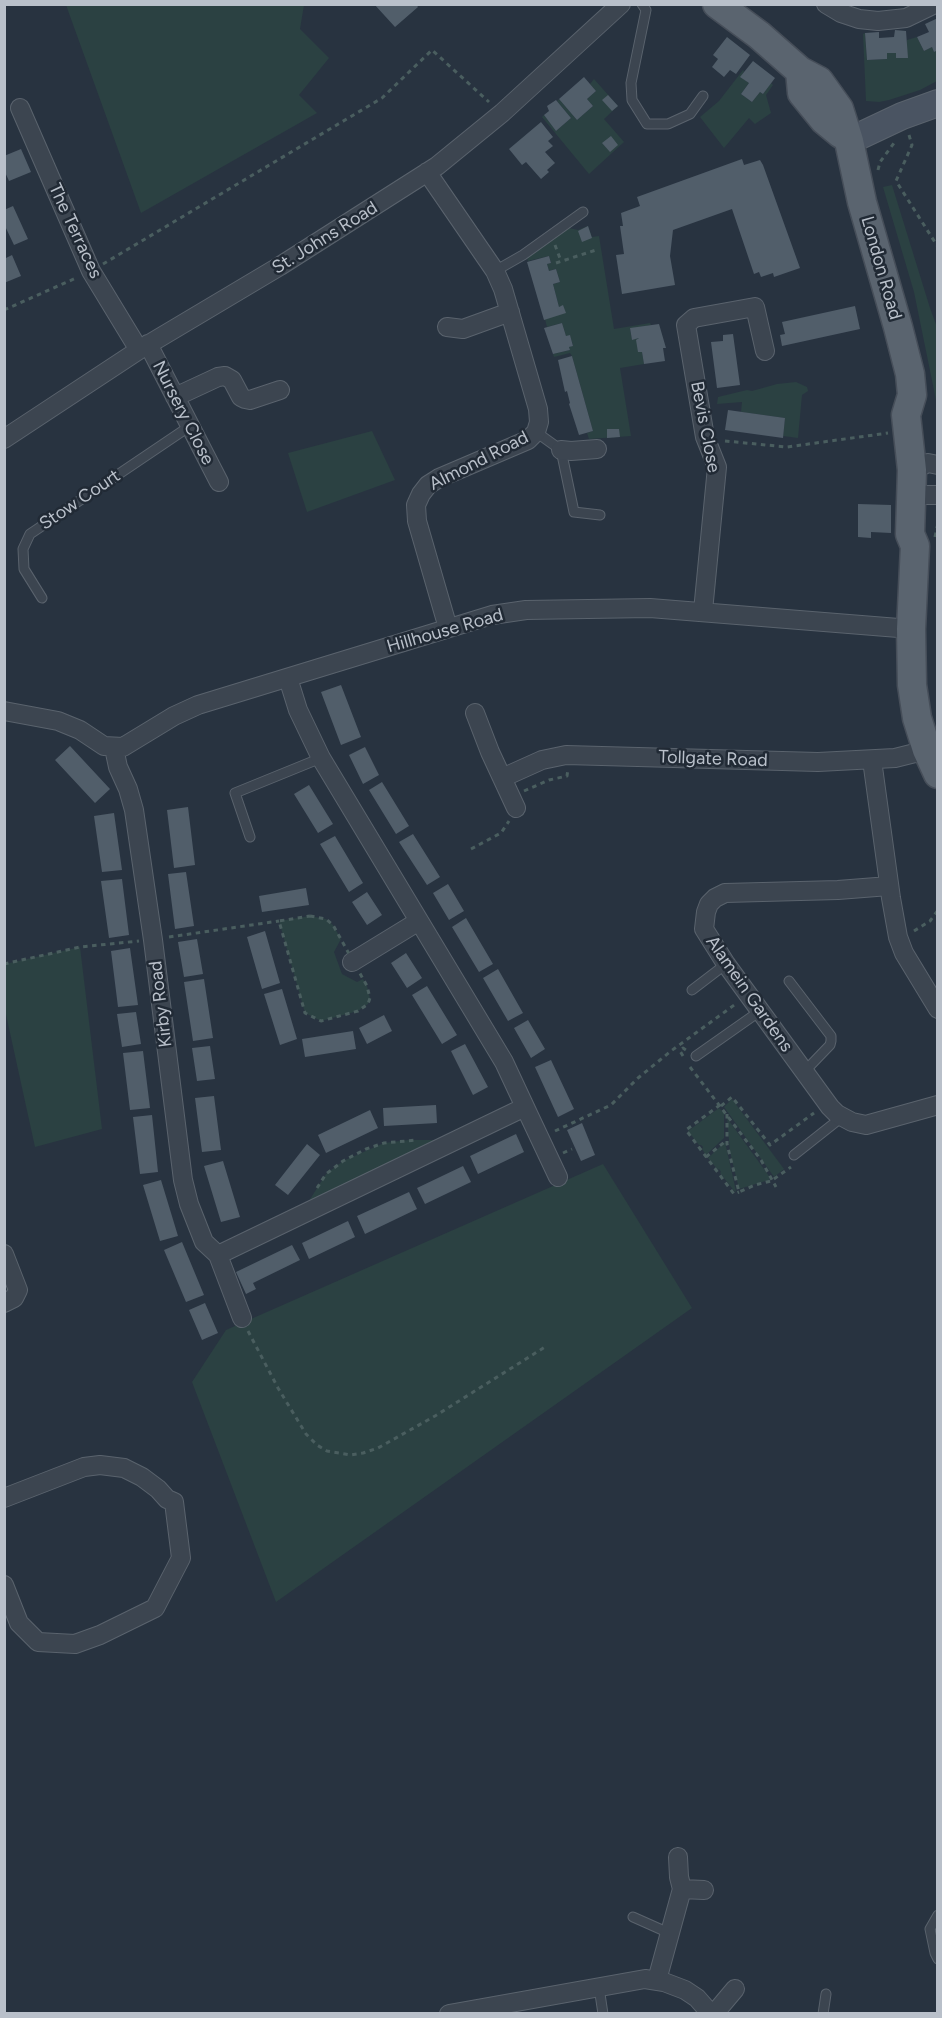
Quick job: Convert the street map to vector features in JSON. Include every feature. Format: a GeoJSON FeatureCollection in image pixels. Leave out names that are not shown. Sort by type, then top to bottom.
{"type":"FeatureCollection","features":[{"type":"Feature","properties":{"kind":"main road"},"geometry":{"type":"LineString","coordinates":[[717,4],[759,35],[800,71],[802,93],[824,120],[849,141],[902,116],[938,103]]}},
{"type":"Feature","properties":{"kind":"main road","name":"London Road"},"geometry":{"type":"LineString","coordinates":[[849,141],[862,202],[910,374],[912,395],[906,415],[926,481],[926,533],[915,546],[911,629],[912,685],[917,718],[932,762]]}},
{"type":"Feature","properties":{"kind":"street","name":"St. Johns Road"},"geometry":{"type":"LineString","coordinates":[[4,439],[144,347],[280,266],[427,172],[502,113],[621,4]]}},
{"type":"Feature","properties":{"kind":"street"},"geometry":{"type":"LineString","coordinates":[[826,4],[841,13],[859,19],[878,21],[906,18],[935,4]]}},
{"type":"Feature","properties":{"kind":"street","name":"The Terraces"},"geometry":{"type":"LineString","coordinates":[[20,108],[91,271],[144,347]]}},
{"type":"Feature","properties":{"kind":"street","name":"Almond Road"},"geometry":{"type":"LineString","coordinates":[[427,172],[495,271],[510,312],[538,409],[539,422],[536,432],[518,446],[439,478],[428,485],[416,505],[417,521],[448,628]]}},
{"type":"Feature","properties":{"kind":"street","name":"Bevis Close"},"geometry":{"type":"LineString","coordinates":[[703,611],[717,467],[705,437],[686,325],[694,318],[755,307],[765,351]]}},
{"type":"Feature","properties":{"kind":"street"},"geometry":{"type":"LineString","coordinates":[[447,327],[463,329],[510,312]]}},
{"type":"Feature","properties":{"kind":"street","name":"Nursery Close"},"geometry":{"type":"LineString","coordinates":[[144,347],[175,397],[219,482]]}},
{"type":"Feature","properties":{"kind":"street"},"geometry":{"type":"LineString","coordinates":[[175,397],[225,376],[232,381],[241,397],[245,399],[250,400],[280,390]]}},
{"type":"Feature","properties":{"kind":"street"},"geometry":{"type":"LineString","coordinates":[[561,450],[597,449]]}},
{"type":"Feature","properties":{"kind":"street","name":"Hillhouse Road"},"geometry":{"type":"LineString","coordinates":[[114,748],[126,746],[187,710],[497,613],[526,610],[650,608],[911,629]]}},
{"type":"Feature","properties":{"kind":"street"},"geometry":{"type":"LineString","coordinates":[[288,678],[298,710],[321,758],[504,1062],[558,1177]]}},
{"type":"Feature","properties":{"kind":"street"},"geometry":{"type":"LineString","coordinates":[[4,711],[58,720],[80,730],[104,746],[114,748]]}},
{"type":"Feature","properties":{"kind":"street"},"geometry":{"type":"LineString","coordinates":[[475,712],[515,806]]}},
{"type":"Feature","properties":{"kind":"street","name":"Kirby Road"},"geometry":{"type":"LineString","coordinates":[[114,748],[134,810],[153,940],[180,1168],[189,1204],[204,1242],[218,1256],[242,1318]]}},
{"type":"Feature","properties":{"kind":"street","name":"Tollgate Road"},"geometry":{"type":"LineString","coordinates":[[502,778],[542,760],[566,755],[795,761],[872,760],[910,756],[932,762]]}},
{"type":"Feature","properties":{"kind":"street"},"geometry":{"type":"LineString","coordinates":[[872,760],[898,937],[904,953],[936,1005]]}},
{"type":"Feature","properties":{"kind":"street","name":"Alamein Gardens"},"geometry":{"type":"LineString","coordinates":[[842,1118],[830,1107],[805,1071],[757,1014],[704,929],[707,908],[719,895],[741,892],[838,890],[889,886]]}},
{"type":"Feature","properties":{"kind":"street"},"geometry":{"type":"LineString","coordinates":[[352,962],[419,921]]}},
{"type":"Feature","properties":{"kind":"street"},"geometry":{"type":"LineString","coordinates":[[842,1118],[856,1124],[866,1125],[938,1105]]}},
{"type":"Feature","properties":{"kind":"street"},"geometry":{"type":"LineString","coordinates":[[218,1256],[525,1107]]}},
{"type":"Feature","properties":{"kind":"street"},"geometry":{"type":"LineString","coordinates":[[4,1254],[18,1290],[14,1298],[4,1303]]}},
{"type":"Feature","properties":{"kind":"street"},"geometry":{"type":"LineString","coordinates":[[4,1498],[84,1467],[100,1465],[123,1468],[142,1477],[167,1499],[174,1502],[181,1558],[155,1608],[100,1635],[75,1644],[38,1642],[20,1623],[4,1585]]}},
{"type":"Feature","properties":{"kind":"street"},"geometry":{"type":"LineString","coordinates":[[657,1980],[682,1889],[678,1857]]}},
{"type":"Feature","properties":{"kind":"street"},"geometry":{"type":"LineString","coordinates":[[682,1889],[704,1890]]}},
{"type":"Feature","properties":{"kind":"street"},"geometry":{"type":"LineString","coordinates":[[453,2013],[508,2008],[599,1987],[641,1980],[657,1980],[691,1994],[713,2013],[735,1989]]}},
{"type":"Feature","properties":{"kind":"lane"},"geometry":{"type":"LineString","coordinates":[[642,4],[646,10],[634,64],[632,100],[648,124],[668,124],[690,114],[703,96]]}},
{"type":"Feature","properties":{"kind":"lane"},"geometry":{"type":"LineString","coordinates":[[495,271],[523,255],[583,212]]}},
{"type":"Feature","properties":{"kind":"lane","name":"Stow Court"},"geometry":{"type":"LineString","coordinates":[[42,598],[24,570],[23,549],[30,534],[190,426]]}},
{"type":"Feature","properties":{"kind":"lane"},"geometry":{"type":"LineString","coordinates":[[536,432],[561,450],[574,512],[600,515]]}},
{"type":"Feature","properties":{"kind":"lane"},"geometry":{"type":"LineString","coordinates":[[250,837],[235,793],[321,758]]}},
{"type":"Feature","properties":{"kind":"lane"},"geometry":{"type":"LineString","coordinates":[[692,990],[726,964]]}},
{"type":"Feature","properties":{"kind":"lane"},"geometry":{"type":"LineString","coordinates":[[789,981],[831,1036],[830,1045],[805,1071]]}},
{"type":"Feature","properties":{"kind":"lane"},"geometry":{"type":"LineString","coordinates":[[696,1056],[757,1014]]}},
{"type":"Feature","properties":{"kind":"lane"},"geometry":{"type":"LineString","coordinates":[[796,1158],[842,1118]]}},
{"type":"Feature","properties":{"kind":"lane"},"geometry":{"type":"LineString","coordinates":[[938,1915],[930,1929],[934,1953],[938,1959]]}},
{"type":"Feature","properties":{"kind":"lane"},"geometry":{"type":"LineString","coordinates":[[633,1917],[669,1933]]}},
{"type":"Feature","properties":{"kind":"lane"},"geometry":{"type":"LineString","coordinates":[[599,1987],[603,2013]]}},
{"type":"Feature","properties":{"kind":"lane"},"geometry":{"type":"LineString","coordinates":[[823,2013],[825,1994]]}},
{"type":"Feature","properties":{"kind":"path"},"geometry":{"type":"LineString","coordinates":[[4,310],[91,271],[382,98],[432,50],[502,113]]}},
{"type":"Feature","properties":{"kind":"path"},"geometry":{"type":"LineString","coordinates":[[910,135],[912,145],[896,181],[938,247]]}},
{"type":"Feature","properties":{"kind":"path"},"geometry":{"type":"LineString","coordinates":[[880,162],[899,137]]}},
{"type":"Feature","properties":{"kind":"path"},"geometry":{"type":"LineString","coordinates":[[555,263],[596,250]]}},
{"type":"Feature","properties":{"kind":"path"},"geometry":{"type":"LineString","coordinates":[[709,447],[729,441],[787,447],[893,433]]}},
{"type":"Feature","properties":{"kind":"path"},"geometry":{"type":"LineString","coordinates":[[471,849],[501,833],[515,806],[545,782],[567,776],[567,764]]}},
{"type":"Feature","properties":{"kind":"path"},"geometry":{"type":"LineString","coordinates":[[910,932],[930,921],[938,910]]}},
{"type":"Feature","properties":{"kind":"path"},"geometry":{"type":"LineString","coordinates":[[310,916],[326,919],[333,925],[352,962],[367,986],[370,998],[368,1004],[358,1011],[321,1021],[312,1017],[305,1013],[279,921],[310,916]]}},
{"type":"Feature","properties":{"kind":"path"},"geometry":{"type":"LineString","coordinates":[[551,1133],[611,1105],[638,1078],[671,1051],[741,1000],[757,1014]]}},
{"type":"Feature","properties":{"kind":"path"},"geometry":{"type":"LineString","coordinates":[[696,1056],[699,1059],[695,1062],[684,1048],[680,1051],[769,1173],[776,1187]]}},
{"type":"Feature","properties":{"kind":"path"},"geometry":{"type":"LineString","coordinates":[[796,1158],[772,1181],[734,1194],[686,1130],[732,1096],[770,1145],[820,1108]]}},
{"type":"Feature","properties":{"kind":"path"},"geometry":{"type":"LineString","coordinates":[[727,1114],[725,1116],[727,1140],[739,1192]]}},
{"type":"Feature","properties":{"kind":"path"},"geometry":{"type":"LineString","coordinates":[[300,1215],[326,1173],[343,1161],[384,1143],[420,1140]]}},
{"type":"Feature","properties":{"kind":"path"},"geometry":{"type":"LineString","coordinates":[[706,1157],[727,1140]]}},
{"type":"Feature","properties":{"kind":"path"},"geometry":{"type":"LineString","coordinates":[[242,1318],[278,1389],[306,1434],[317,1445],[336,1454],[356,1454],[378,1448],[435,1416],[545,1347]]}},
{"type":"Feature","properties":{"kind":"green space"},"geometry":{"type":"Polygon","coordinates":[[[66,5],[304,5],[300,29],[329,58],[299,95],[317,113],[141,213],[66,5]]]}},
{"type":"Feature","properties":{"kind":"green space"},"geometry":{"type":"Polygon","coordinates":[[[865,33],[867,60],[887,59],[887,53],[896,53],[896,58],[907,58],[907,40],[917,37],[924,51],[932,47],[934,52],[937,50],[937,81],[920,90],[889,100],[866,101],[863,34],[865,33]]]}},
{"type":"Feature","properties":{"kind":"green space"},"geometry":{"type":"Polygon","coordinates":[[[743,70],[741,77],[749,83],[741,94],[752,102],[760,92],[763,94],[771,83],[773,85],[766,95],[771,113],[755,124],[749,118],[724,148],[700,117],[719,101],[743,70]]]}},
{"type":"Feature","properties":{"kind":"green space"},"geometry":{"type":"Polygon","coordinates":[[[594,79],[618,106],[604,119],[624,142],[589,174],[542,117],[544,115],[556,131],[571,118],[557,101],[559,99],[577,120],[593,106],[587,99],[596,91],[590,84],[594,79]]]}},
{"type":"Feature","properties":{"kind":"green space"},"geometry":{"type":"Polygon","coordinates":[[[892,185],[937,327],[937,405],[914,292],[883,187],[892,185]]]}},
{"type":"Feature","properties":{"kind":"green space"},"geometry":{"type":"Polygon","coordinates":[[[588,226],[592,237],[599,236],[614,329],[650,323],[651,325],[630,329],[632,339],[639,338],[638,352],[642,352],[644,364],[620,368],[631,436],[589,439],[587,433],[593,431],[572,356],[570,353],[554,357],[553,354],[570,350],[569,347],[573,345],[570,336],[566,336],[562,323],[547,327],[545,319],[565,312],[563,306],[559,307],[553,284],[560,282],[556,269],[549,271],[547,264],[551,263],[549,256],[528,261],[527,258],[569,228],[578,230],[588,226]]]}},
{"type":"Feature","properties":{"kind":"green space"},"geometry":{"type":"Polygon","coordinates":[[[796,382],[807,387],[808,391],[802,395],[798,438],[783,436],[785,418],[741,412],[742,402],[717,404],[718,397],[796,382]]]}},
{"type":"Feature","properties":{"kind":"green space"},"geometry":{"type":"Polygon","coordinates":[[[372,431],[395,480],[307,512],[288,453],[372,431]]]}},
{"type":"Feature","properties":{"kind":"green space"},"geometry":{"type":"Polygon","coordinates":[[[310,916],[326,919],[333,925],[341,939],[334,952],[342,974],[357,982],[363,979],[367,986],[370,998],[368,1004],[358,1011],[321,1021],[305,1013],[279,921],[310,916]]]}},
{"type":"Feature","properties":{"kind":"green space"},"geometry":{"type":"Polygon","coordinates":[[[80,947],[102,1129],[35,1147],[5,1010],[5,964],[80,947]]]}},
{"type":"Feature","properties":{"kind":"green space"},"geometry":{"type":"Polygon","coordinates":[[[732,1099],[784,1169],[774,1177],[724,1107],[732,1099]]]}},
{"type":"Feature","properties":{"kind":"green space"},"geometry":{"type":"Polygon","coordinates":[[[719,1108],[724,1113],[724,1138],[706,1155],[703,1147],[688,1131],[719,1108]]]}},
{"type":"Feature","properties":{"kind":"green space"},"geometry":{"type":"Polygon","coordinates":[[[727,1118],[769,1176],[769,1180],[739,1189],[730,1152],[727,1118]]]}},
{"type":"Feature","properties":{"kind":"green space"},"geometry":{"type":"Polygon","coordinates":[[[408,1140],[454,1140],[300,1215],[326,1174],[343,1161],[384,1143],[408,1140]]]}},
{"type":"Feature","properties":{"kind":"green space"},"geometry":{"type":"Polygon","coordinates":[[[725,1142],[736,1191],[735,1192],[708,1158],[725,1142]]]}},
{"type":"Feature","properties":{"kind":"green space"},"geometry":{"type":"Polygon","coordinates":[[[603,1164],[692,1308],[276,1602],[192,1382],[226,1330],[603,1164]]]}},
{"type":"Feature","properties":{"kind":"building"},"geometry":{"type":"Polygon","coordinates":[[[374,4],[416,4],[418,7],[395,27],[374,4]]]}},
{"type":"Feature","properties":{"kind":"building"},"geometry":{"type":"Polygon","coordinates":[[[938,18],[938,50],[934,52],[932,47],[924,51],[917,37],[929,32],[925,24],[938,18]]]}},
{"type":"Feature","properties":{"kind":"building"},"geometry":{"type":"Polygon","coordinates":[[[895,30],[906,31],[908,58],[896,58],[896,53],[887,53],[887,59],[867,60],[865,33],[879,32],[879,38],[894,37],[895,30]]]}},
{"type":"Feature","properties":{"kind":"building"},"geometry":{"type":"Polygon","coordinates":[[[727,37],[750,55],[736,74],[730,70],[724,77],[712,67],[718,59],[713,55],[727,37]]]}},
{"type":"Feature","properties":{"kind":"building"},"geometry":{"type":"Polygon","coordinates":[[[753,61],[775,78],[763,94],[760,92],[752,102],[741,94],[749,83],[740,77],[753,61]]]}},
{"type":"Feature","properties":{"kind":"building"},"geometry":{"type":"Polygon","coordinates":[[[584,77],[596,91],[587,99],[593,106],[577,120],[559,99],[584,77]]]}},
{"type":"Feature","properties":{"kind":"building"},"geometry":{"type":"Polygon","coordinates":[[[608,95],[618,106],[612,111],[602,100],[608,95]]]}},
{"type":"Feature","properties":{"kind":"building"},"geometry":{"type":"Polygon","coordinates":[[[556,100],[571,118],[556,131],[544,115],[549,111],[547,106],[556,100]]]}},
{"type":"Feature","properties":{"kind":"building"},"geometry":{"type":"Polygon","coordinates":[[[541,122],[553,137],[548,141],[553,146],[545,152],[555,163],[541,179],[526,162],[522,165],[509,149],[541,122]]]}},
{"type":"Feature","properties":{"kind":"building"},"geometry":{"type":"Polygon","coordinates":[[[611,136],[618,145],[610,152],[602,143],[611,136]]]}},
{"type":"Feature","properties":{"kind":"building"},"geometry":{"type":"Polygon","coordinates":[[[21,149],[31,172],[9,181],[4,170],[4,156],[21,149]]]}},
{"type":"Feature","properties":{"kind":"building"},"geometry":{"type":"Polygon","coordinates":[[[742,159],[744,165],[760,160],[763,165],[800,268],[774,277],[773,273],[761,277],[759,272],[754,274],[732,209],[673,230],[670,256],[675,285],[622,294],[616,255],[624,254],[620,226],[623,226],[621,213],[640,206],[637,197],[742,159]]]}},
{"type":"Feature","properties":{"kind":"building"},"geometry":{"type":"Polygon","coordinates":[[[13,206],[28,239],[14,245],[4,224],[4,210],[13,206]]]}},
{"type":"Feature","properties":{"kind":"building"},"geometry":{"type":"Polygon","coordinates":[[[588,226],[592,238],[582,242],[578,231],[588,226]]]}},
{"type":"Feature","properties":{"kind":"building"},"geometry":{"type":"Polygon","coordinates":[[[12,255],[21,276],[4,283],[4,259],[12,255]]]}},
{"type":"Feature","properties":{"kind":"building"},"geometry":{"type":"Polygon","coordinates":[[[549,256],[551,263],[547,264],[549,271],[556,269],[560,282],[553,284],[559,307],[563,305],[566,313],[544,320],[527,262],[549,256]]]}},
{"type":"Feature","properties":{"kind":"building"},"geometry":{"type":"Polygon","coordinates":[[[855,306],[860,329],[782,346],[780,335],[785,334],[782,322],[855,306]]]}},
{"type":"Feature","properties":{"kind":"building"},"geometry":{"type":"Polygon","coordinates":[[[562,323],[566,336],[570,335],[573,346],[569,347],[570,350],[553,354],[544,328],[562,323]]]}},
{"type":"Feature","properties":{"kind":"building"},"geometry":{"type":"Polygon","coordinates":[[[659,324],[666,348],[663,348],[665,361],[644,364],[642,352],[638,352],[636,340],[639,338],[632,340],[630,328],[659,324]]]}},
{"type":"Feature","properties":{"kind":"building"},"geometry":{"type":"Polygon","coordinates":[[[733,334],[740,385],[717,388],[711,342],[723,341],[723,335],[733,334]]]}},
{"type":"Feature","properties":{"kind":"building"},"geometry":{"type":"Polygon","coordinates":[[[572,356],[593,431],[579,435],[567,391],[565,392],[558,360],[572,356]]]}},
{"type":"Feature","properties":{"kind":"building"},"geometry":{"type":"Polygon","coordinates":[[[728,410],[785,418],[783,438],[725,430],[728,410]]]}},
{"type":"Feature","properties":{"kind":"building"},"geometry":{"type":"Polygon","coordinates":[[[607,429],[619,429],[620,437],[607,438],[607,429]]]}},
{"type":"Feature","properties":{"kind":"building"},"geometry":{"type":"Polygon","coordinates":[[[858,504],[891,505],[891,533],[871,532],[871,538],[858,537],[858,504]]]}},
{"type":"Feature","properties":{"kind":"building"},"geometry":{"type":"Polygon","coordinates":[[[341,685],[361,737],[341,745],[321,692],[341,685]]]}},
{"type":"Feature","properties":{"kind":"building"},"geometry":{"type":"Polygon","coordinates":[[[70,746],[110,789],[95,803],[55,760],[70,746]]]}},
{"type":"Feature","properties":{"kind":"building"},"geometry":{"type":"Polygon","coordinates":[[[365,747],[379,775],[363,784],[349,755],[365,747]]]}},
{"type":"Feature","properties":{"kind":"building"},"geometry":{"type":"Polygon","coordinates":[[[382,782],[409,826],[396,834],[369,790],[382,782]]]}},
{"type":"Feature","properties":{"kind":"building"},"geometry":{"type":"Polygon","coordinates":[[[309,785],[333,824],[318,833],[294,794],[309,785]]]}},
{"type":"Feature","properties":{"kind":"building"},"geometry":{"type":"Polygon","coordinates":[[[188,807],[195,865],[174,868],[167,810],[188,807]]]}},
{"type":"Feature","properties":{"kind":"building"},"geometry":{"type":"Polygon","coordinates":[[[114,813],[122,870],[102,872],[94,816],[114,813]]]}},
{"type":"Feature","properties":{"kind":"building"},"geometry":{"type":"Polygon","coordinates":[[[413,834],[440,877],[427,885],[399,842],[413,834]]]}},
{"type":"Feature","properties":{"kind":"building"},"geometry":{"type":"Polygon","coordinates":[[[335,836],[363,883],[349,892],[320,844],[335,836]]]}},
{"type":"Feature","properties":{"kind":"building"},"geometry":{"type":"Polygon","coordinates":[[[186,872],[194,926],[175,929],[168,874],[186,872]]]}},
{"type":"Feature","properties":{"kind":"building"},"geometry":{"type":"Polygon","coordinates":[[[122,879],[129,935],[109,938],[101,881],[122,879]]]}},
{"type":"Feature","properties":{"kind":"building"},"geometry":{"type":"Polygon","coordinates":[[[448,884],[464,911],[449,920],[433,893],[448,884]]]}},
{"type":"Feature","properties":{"kind":"building"},"geometry":{"type":"Polygon","coordinates":[[[306,888],[309,905],[262,912],[259,896],[306,888]]]}},
{"type":"Feature","properties":{"kind":"building"},"geometry":{"type":"Polygon","coordinates":[[[367,892],[382,915],[367,925],[352,902],[367,892]]]}},
{"type":"Feature","properties":{"kind":"building"},"geometry":{"type":"Polygon","coordinates":[[[466,918],[493,964],[479,972],[452,927],[466,918]]]}},
{"type":"Feature","properties":{"kind":"building"},"geometry":{"type":"Polygon","coordinates":[[[265,931],[280,983],[262,989],[247,937],[265,931]]]}},
{"type":"Feature","properties":{"kind":"building"},"geometry":{"type":"Polygon","coordinates":[[[197,939],[203,974],[184,977],[178,942],[197,939]]]}},
{"type":"Feature","properties":{"kind":"building"},"geometry":{"type":"Polygon","coordinates":[[[130,948],[138,1005],[118,1007],[111,951],[130,948]]]}},
{"type":"Feature","properties":{"kind":"building"},"geometry":{"type":"Polygon","coordinates":[[[406,953],[422,978],[407,988],[391,963],[406,953]]]}},
{"type":"Feature","properties":{"kind":"building"},"geometry":{"type":"Polygon","coordinates":[[[498,969],[523,1013],[508,1021],[483,978],[498,969]]]}},
{"type":"Feature","properties":{"kind":"building"},"geometry":{"type":"Polygon","coordinates":[[[204,979],[213,1038],[193,1041],[184,982],[204,979]]]}},
{"type":"Feature","properties":{"kind":"building"},"geometry":{"type":"Polygon","coordinates":[[[427,986],[457,1035],[442,1044],[412,995],[427,986]]]}},
{"type":"Feature","properties":{"kind":"building"},"geometry":{"type":"Polygon","coordinates":[[[282,989],[297,1039],[280,1045],[264,994],[282,989]]]}},
{"type":"Feature","properties":{"kind":"building"},"geometry":{"type":"Polygon","coordinates":[[[136,1012],[141,1044],[122,1047],[117,1014],[136,1012]]]}},
{"type":"Feature","properties":{"kind":"building"},"geometry":{"type":"Polygon","coordinates":[[[384,1015],[392,1031],[367,1044],[359,1028],[384,1015]]]}},
{"type":"Feature","properties":{"kind":"building"},"geometry":{"type":"Polygon","coordinates":[[[528,1020],[545,1049],[531,1058],[514,1028],[528,1020]]]}},
{"type":"Feature","properties":{"kind":"building"},"geometry":{"type":"Polygon","coordinates":[[[353,1031],[356,1049],[305,1057],[302,1039],[353,1031]]]}},
{"type":"Feature","properties":{"kind":"building"},"geometry":{"type":"Polygon","coordinates":[[[465,1044],[488,1087],[473,1095],[451,1051],[465,1044]]]}},
{"type":"Feature","properties":{"kind":"building"},"geometry":{"type":"Polygon","coordinates":[[[210,1046],[215,1079],[197,1081],[192,1048],[210,1046]]]}},
{"type":"Feature","properties":{"kind":"building"},"geometry":{"type":"Polygon","coordinates":[[[143,1051],[150,1108],[130,1110],[123,1053],[143,1051]]]}},
{"type":"Feature","properties":{"kind":"building"},"geometry":{"type":"Polygon","coordinates":[[[551,1060],[574,1109],[558,1117],[535,1067],[551,1060]]]}},
{"type":"Feature","properties":{"kind":"building"},"geometry":{"type":"Polygon","coordinates":[[[214,1096],[221,1150],[202,1152],[195,1098],[214,1096]]]}},
{"type":"Feature","properties":{"kind":"building"},"geometry":{"type":"Polygon","coordinates":[[[436,1105],[437,1123],[384,1126],[383,1108],[436,1105]]]}},
{"type":"Feature","properties":{"kind":"building"},"geometry":{"type":"Polygon","coordinates":[[[370,1110],[378,1128],[326,1153],[318,1135],[370,1110]]]}},
{"type":"Feature","properties":{"kind":"building"},"geometry":{"type":"Polygon","coordinates":[[[152,1115],[158,1172],[140,1174],[133,1117],[152,1115]]]}},
{"type":"Feature","properties":{"kind":"building"},"geometry":{"type":"Polygon","coordinates":[[[582,1123],[595,1155],[581,1161],[567,1130],[582,1123]]]}},
{"type":"Feature","properties":{"kind":"building"},"geometry":{"type":"Polygon","coordinates":[[[516,1134],[524,1152],[478,1174],[470,1156],[516,1134]]]}},
{"type":"Feature","properties":{"kind":"building"},"geometry":{"type":"Polygon","coordinates":[[[307,1144],[320,1155],[288,1195],[275,1185],[307,1144]]]}},
{"type":"Feature","properties":{"kind":"building"},"geometry":{"type":"Polygon","coordinates":[[[223,1161],[240,1217],[221,1222],[204,1166],[223,1161]]]}},
{"type":"Feature","properties":{"kind":"building"},"geometry":{"type":"Polygon","coordinates":[[[463,1166],[471,1182],[425,1204],[417,1188],[463,1166]]]}},
{"type":"Feature","properties":{"kind":"building"},"geometry":{"type":"Polygon","coordinates":[[[161,1180],[178,1236],[160,1241],[143,1185],[161,1180]]]}},
{"type":"Feature","properties":{"kind":"building"},"geometry":{"type":"Polygon","coordinates":[[[409,1192],[417,1209],[365,1234],[357,1216],[409,1192]]]}},
{"type":"Feature","properties":{"kind":"building"},"geometry":{"type":"Polygon","coordinates":[[[348,1221],[355,1237],[309,1259],[302,1243],[348,1221]]]}},
{"type":"Feature","properties":{"kind":"building"},"geometry":{"type":"Polygon","coordinates":[[[182,1242],[204,1295],[186,1302],[164,1250],[182,1242]]]}},
{"type":"Feature","properties":{"kind":"building"},"geometry":{"type":"Polygon","coordinates":[[[292,1245],[300,1260],[253,1283],[256,1289],[246,1294],[236,1272],[292,1245]]]}},
{"type":"Feature","properties":{"kind":"building"},"geometry":{"type":"Polygon","coordinates":[[[205,1303],[218,1333],[202,1340],[189,1310],[205,1303]]]}}]}
